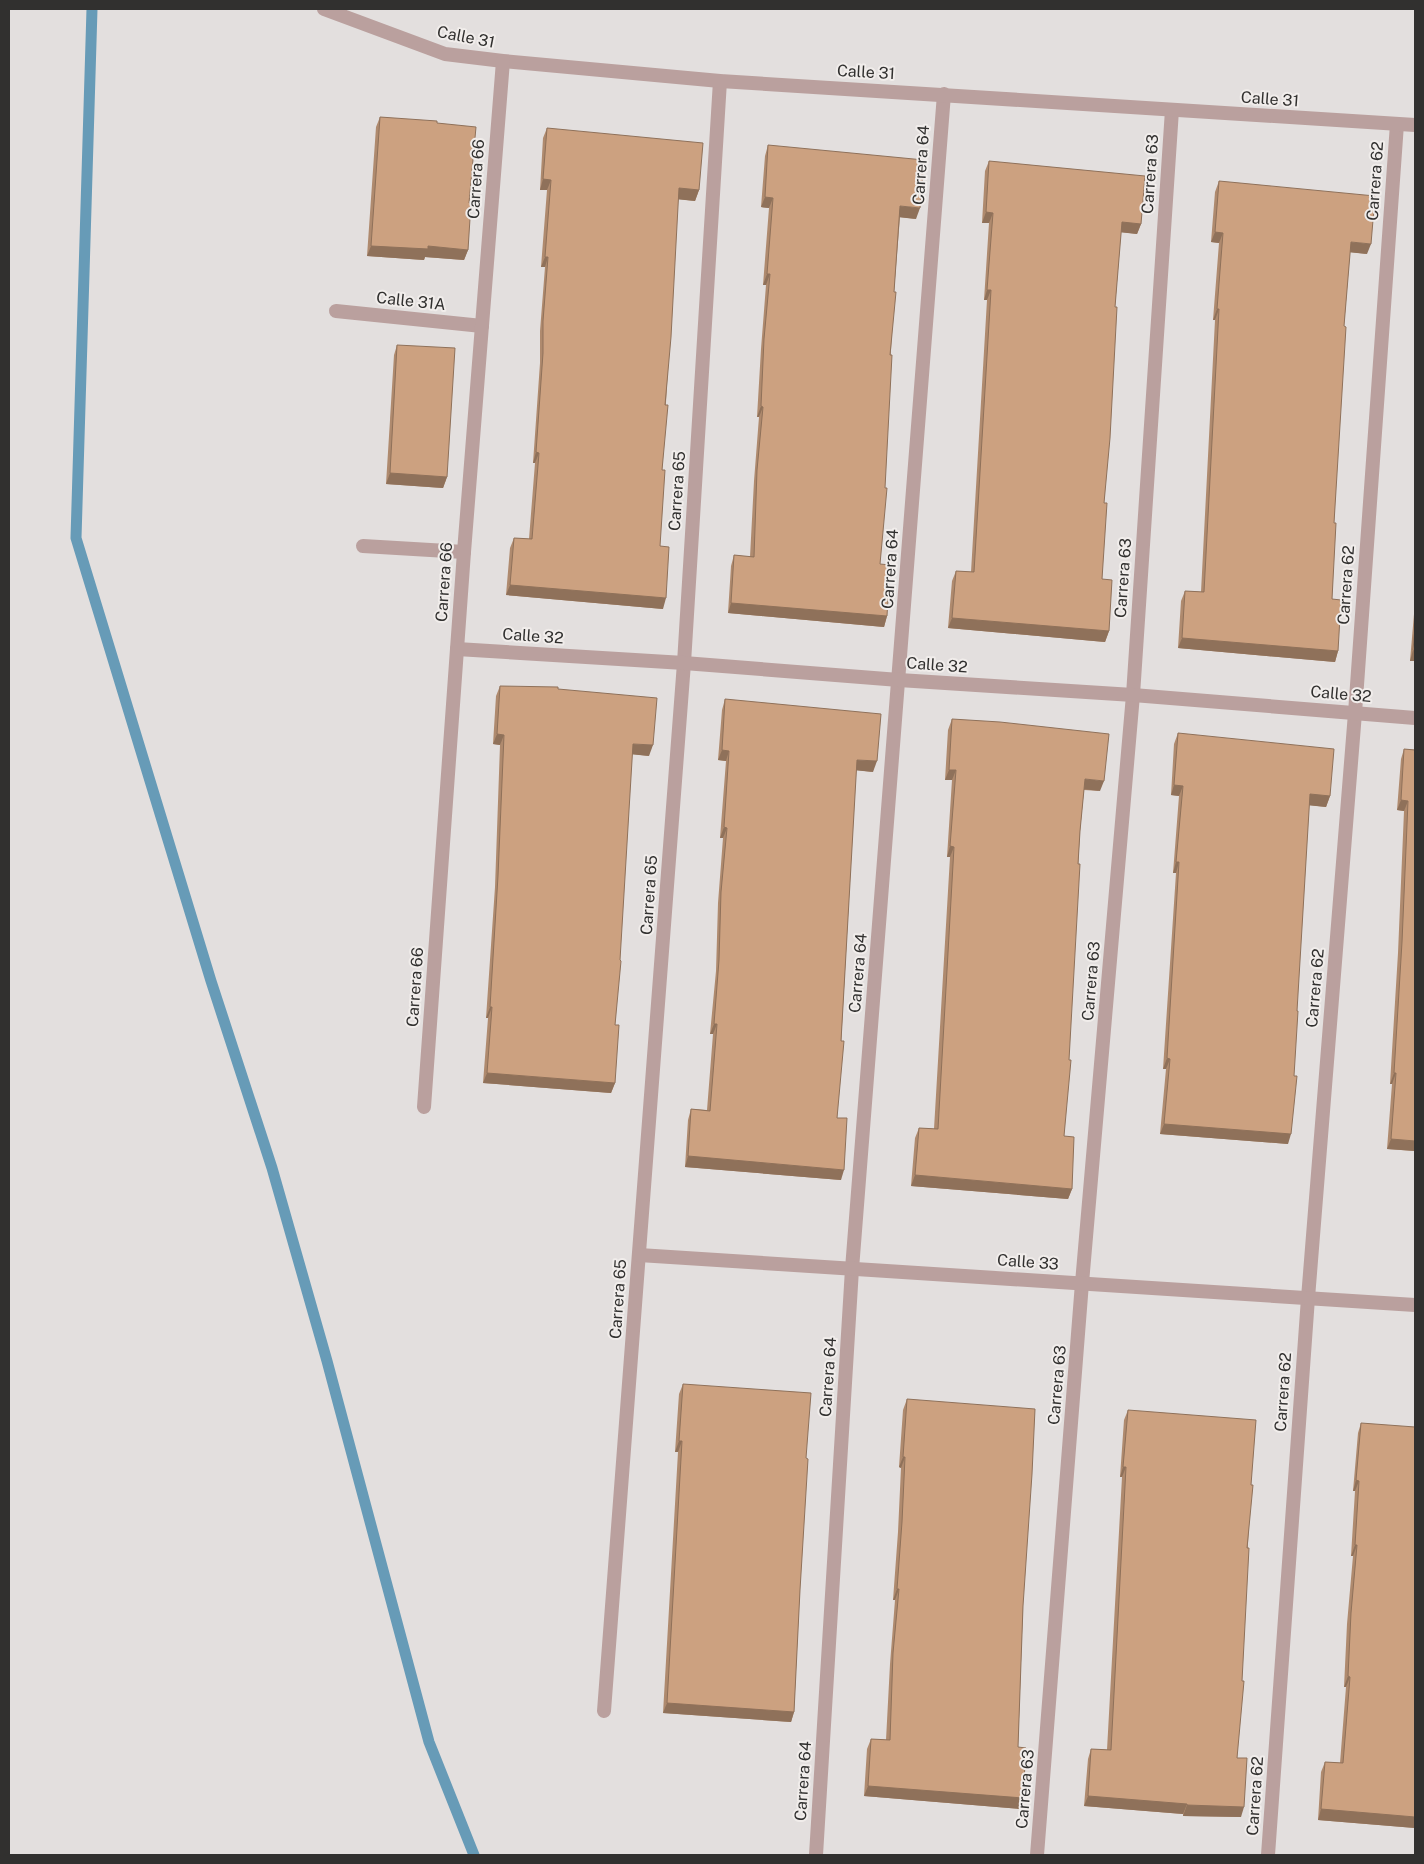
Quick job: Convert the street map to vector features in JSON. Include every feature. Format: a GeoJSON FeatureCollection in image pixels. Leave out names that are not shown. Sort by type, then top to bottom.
{"type":"FeatureCollection","features":[{"type":"Feature","properties":{"kind":"street","name":"Calle 31"},"geometry":{"type":"LineString","coordinates":[[324,9],[445,54],[503,61],[720,81],[1415,125]]}},
{"type":"Feature","properties":{"kind":"street","name":"Carrera 66"},"geometry":{"type":"LineString","coordinates":[[424,1107],[464,552],[503,61]]}},
{"type":"Feature","properties":{"kind":"street","name":"Carrera 65"},"geometry":{"type":"LineString","coordinates":[[604,1710],[684,663],[720,81]]}},
{"type":"Feature","properties":{"kind":"street","name":"Carrera 64"},"geometry":{"type":"LineString","coordinates":[[816,1855],[852,1269],[944,94]]}},
{"type":"Feature","properties":{"kind":"street","name":"Carrera 63"},"geometry":{"type":"LineString","coordinates":[[1037,1855],[1082,1283],[1133,695],[1172,110]]}},
{"type":"Feature","properties":{"kind":"street","name":"Carrera 62"},"geometry":{"type":"LineString","coordinates":[[1268,1855],[1308,1298],[1355,713],[1397,124]]}},
{"type":"Feature","properties":{"kind":"street","name":"Calle 31A"},"geometry":{"type":"LineString","coordinates":[[336,311],[482,326]]}},
{"type":"Feature","properties":{"kind":"street"},"geometry":{"type":"LineString","coordinates":[[363,546],[464,552]]}},
{"type":"Feature","properties":{"kind":"street","name":"Calle 32"},"geometry":{"type":"LineString","coordinates":[[457,649],[1133,695],[1415,718]]}},
{"type":"Feature","properties":{"kind":"street","name":"Calle 33"},"geometry":{"type":"LineString","coordinates":[[639,1255],[1415,1305]]}},
{"type":"Feature","properties":{"kind":"building"},"geometry":{"type":"Polygon","coordinates":[[[380,117],[437,121],[437,123],[476,127],[469,203],[471,203],[468,250],[428,246],[428,249],[371,246],[380,117]]]}},
{"type":"Feature","properties":{"kind":"building"},"geometry":{"type":"Polygon","coordinates":[[[547,128],[703,143],[699,190],[679,188],[671,337],[665,405],[668,405],[662,470],[665,470],[660,546],[669,547],[666,598],[510,585],[514,538],[532,539],[539,453],[536,452],[548,257],[545,257],[551,180],[543,179],[547,128]]]}},
{"type":"Feature","properties":{"kind":"building"},"geometry":{"type":"Polygon","coordinates":[[[768,145],[924,160],[920,208],[900,206],[894,292],[896,292],[890,355],[892,355],[885,488],[887,488],[880,564],[890,565],[887,616],[731,603],[734,555],[754,557],[757,470],[763,407],[761,406],[764,339],[770,274],[767,274],[773,198],[765,197],[768,145]]]}},
{"type":"Feature","properties":{"kind":"building"},"geometry":{"type":"Polygon","coordinates":[[[989,161],[1145,176],[1141,224],[1122,222],[1115,307],[1117,307],[1110,438],[1104,503],[1107,503],[1102,579],[1112,580],[1109,631],[952,618],[956,571],[974,572],[991,290],[987,290],[993,213],[986,212],[989,161]]]}},
{"type":"Feature","properties":{"kind":"building"},"geometry":{"type":"Polygon","coordinates":[[[1219,181],[1375,196],[1371,244],[1351,242],[1344,326],[1346,327],[1334,523],[1336,523],[1332,599],[1341,600],[1338,651],[1182,638],[1185,591],[1204,592],[1219,309],[1217,309],[1223,233],[1215,232],[1219,181]]]}},
{"type":"Feature","properties":{"kind":"building"},"geometry":{"type":"Polygon","coordinates":[[[397,345],[455,348],[447,477],[390,473],[397,345]]]}},
{"type":"Feature","properties":{"kind":"building"},"geometry":{"type":"Polygon","coordinates":[[[1415,628],[1415,651],[1413,650],[1415,628]]]}},
{"type":"Feature","properties":{"kind":"building"},"geometry":{"type":"Polygon","coordinates":[[[500,686],[558,687],[558,689],[657,698],[653,745],[633,744],[621,961],[615,1025],[619,1025],[615,1083],[487,1073],[492,1007],[490,1007],[504,735],[497,734],[500,686]]]}},
{"type":"Feature","properties":{"kind":"building"},"geometry":{"type":"Polygon","coordinates":[[[725,699],[881,714],[877,761],[857,760],[841,1041],[844,1041],[837,1118],[847,1118],[844,1170],[688,1156],[691,1109],[710,1111],[717,1024],[714,1024],[719,960],[721,892],[727,828],[724,827],[729,751],[722,750],[725,699]]]}},
{"type":"Feature","properties":{"kind":"building"},"geometry":{"type":"Polygon","coordinates":[[[952,719],[1000,722],[1109,734],[1104,781],[1085,779],[1080,831],[1078,864],[1080,864],[1069,1060],[1071,1060],[1064,1136],[1074,1137],[1072,1189],[915,1175],[919,1128],[938,1129],[954,847],[950,846],[956,770],[949,770],[952,719]]]}},
{"type":"Feature","properties":{"kind":"building"},"geometry":{"type":"Polygon","coordinates":[[[1178,733],[1334,749],[1330,796],[1310,794],[1294,1076],[1297,1076],[1291,1134],[1164,1124],[1170,1059],[1167,1058],[1179,862],[1176,862],[1183,786],[1174,785],[1178,733]]]}},
{"type":"Feature","properties":{"kind":"building"},"geometry":{"type":"Polygon","coordinates":[[[1404,749],[1415,750],[1415,1141],[1391,1139],[1396,1073],[1394,1073],[1408,801],[1401,800],[1404,749]]]}},
{"type":"Feature","properties":{"kind":"building"},"geometry":{"type":"Polygon","coordinates":[[[683,1384],[811,1393],[806,1458],[808,1459],[794,1712],[667,1703],[682,1441],[679,1441],[683,1384]]]}},
{"type":"Feature","properties":{"kind":"building"},"geometry":{"type":"Polygon","coordinates":[[[907,1399],[1035,1409],[1023,1606],[1018,1747],[1026,1748],[1023,1798],[868,1786],[871,1739],[890,1740],[907,1399]]]}},
{"type":"Feature","properties":{"kind":"building"},"geometry":{"type":"Polygon","coordinates":[[[1128,1410],[1256,1420],[1251,1485],[1253,1485],[1247,1548],[1249,1548],[1242,1681],[1244,1681],[1237,1758],[1247,1758],[1244,1807],[1187,1805],[1088,1796],[1091,1749],[1111,1750],[1126,1467],[1123,1467],[1128,1410]]]}},
{"type":"Feature","properties":{"kind":"building"},"geometry":{"type":"Polygon","coordinates":[[[1361,1423],[1415,1427],[1415,1817],[1321,1809],[1325,1762],[1343,1763],[1350,1677],[1348,1676],[1351,1613],[1357,1545],[1355,1545],[1359,1481],[1356,1480],[1361,1423]]]}},
{"type":"Feature","properties":{"kind":"waterway"},"geometry":{"type":"LineString","coordinates":[[92,9],[76,538],[211,981],[272,1168],[327,1361],[429,1742],[474,1855]]}}]}
